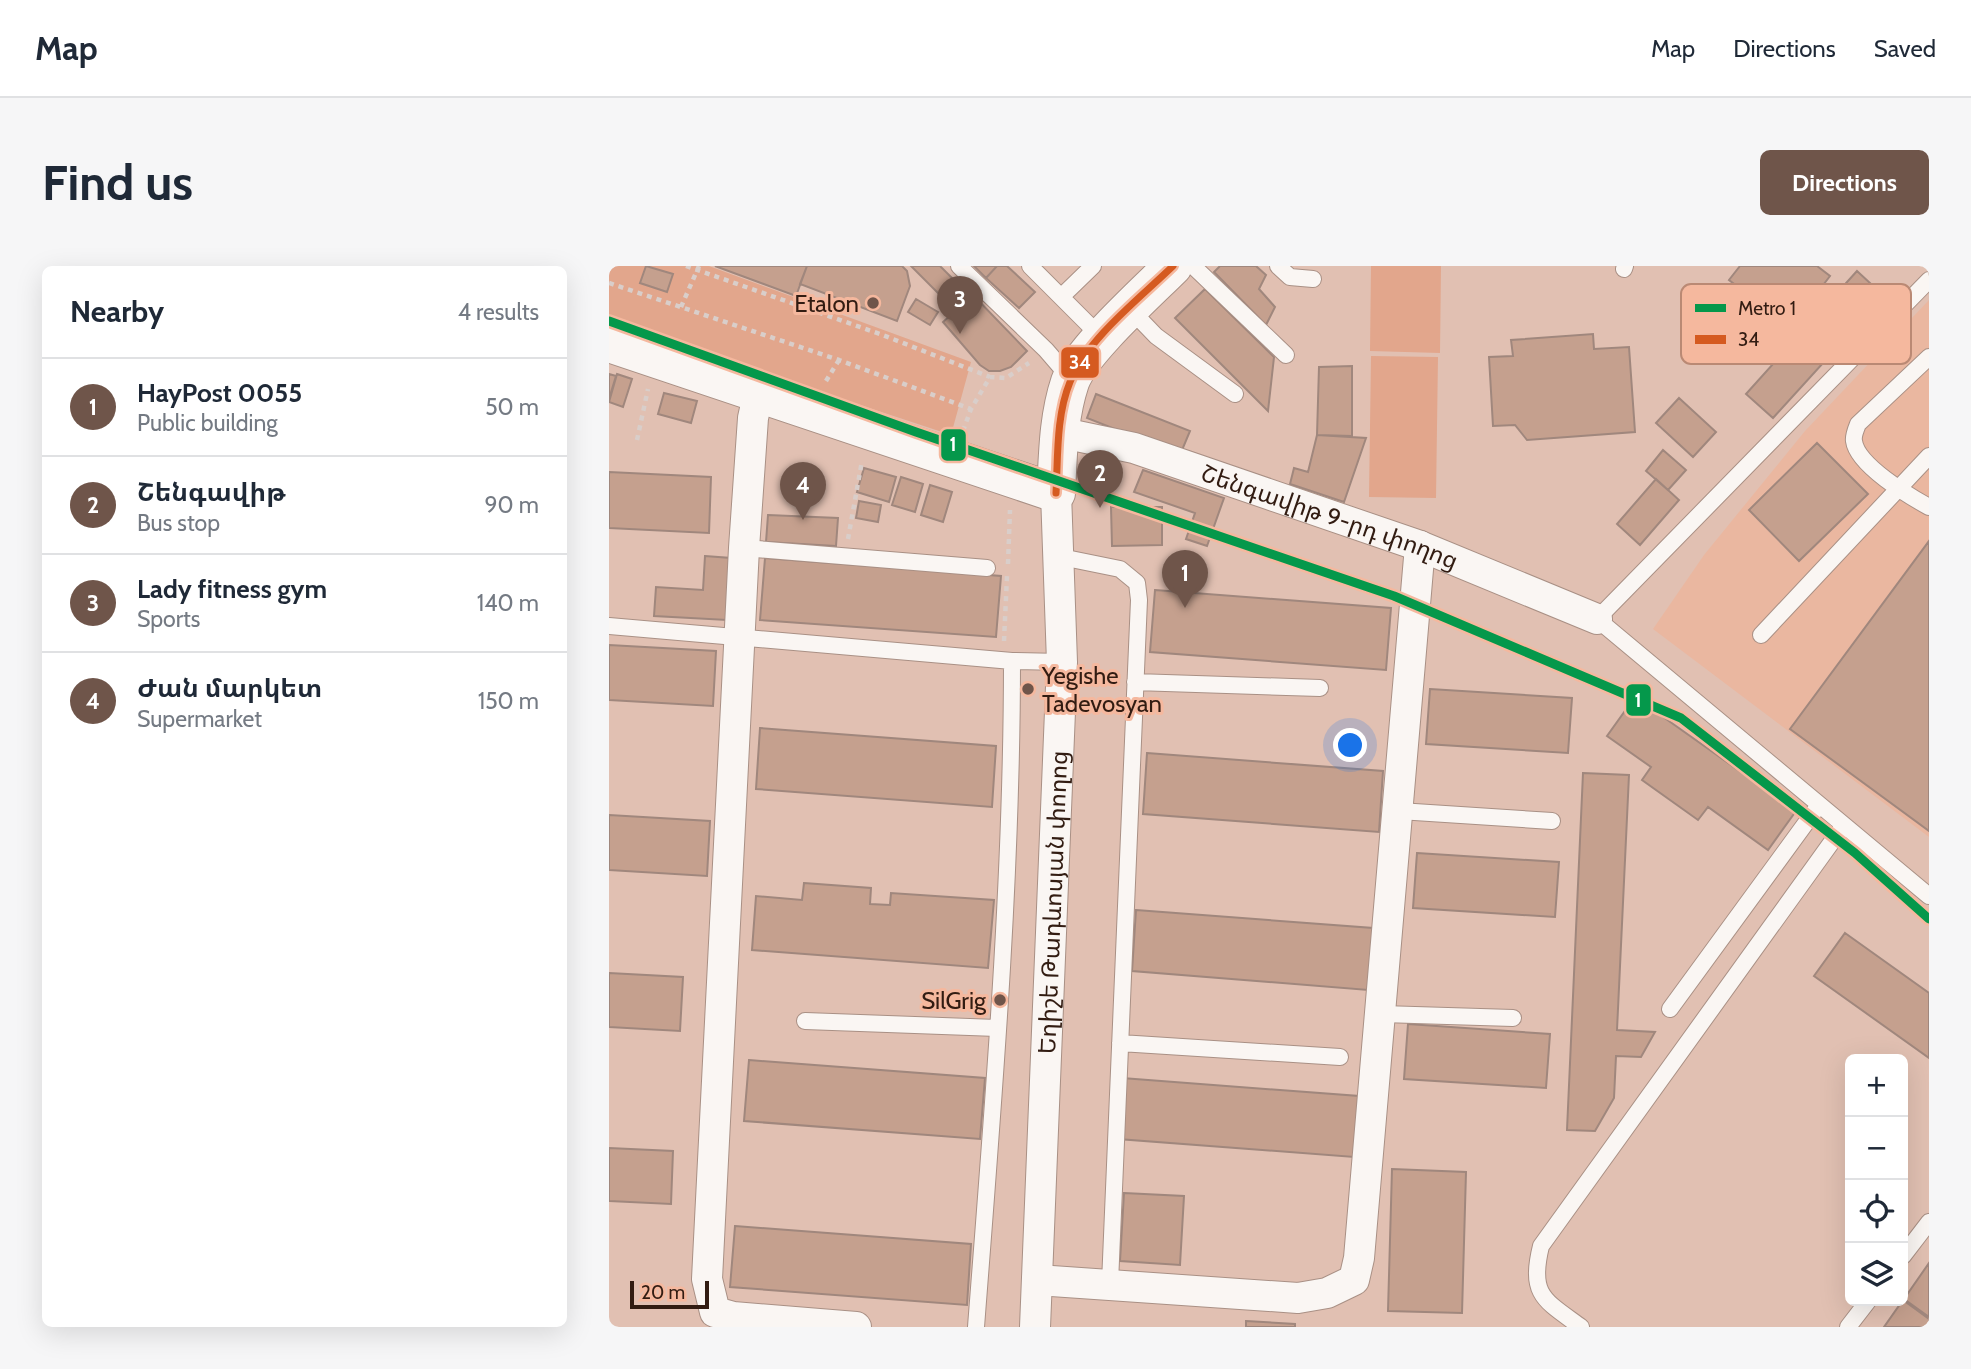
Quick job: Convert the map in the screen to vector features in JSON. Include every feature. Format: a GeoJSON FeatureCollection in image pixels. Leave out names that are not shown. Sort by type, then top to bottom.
{"type":"FeatureCollection","features":[{"type":"Feature","properties":{"kind":"street","name":"Եղիշե Թադևոսյան փողոց"},"geometry":{"type":"LineString","coordinates":[[1035,1327],[1062,662],[1061,557],[1056,493],[1058,432],[1071,379],[1102,338],[1169,269]]}},
{"type":"Feature","properties":{"kind":"street"},"geometry":{"type":"LineString","coordinates":[[609,343],[759,391],[1056,493]]}},
{"type":"Feature","properties":{"kind":"street"},"geometry":{"type":"LineString","coordinates":[[759,391],[753,418],[744,548],[709,1295],[715,1312],[733,1317],[856,1327]]}},
{"type":"Feature","properties":{"kind":"street","name":"Շենգավիթ 9-րդ փողոց"},"geometry":{"type":"LineString","coordinates":[[1058,432],[1134,449],[1420,546],[1597,619]]}},
{"type":"Feature","properties":{"kind":"street"},"geometry":{"type":"LineString","coordinates":[[1037,1280],[1298,1298],[1327,1293],[1354,1280],[1359,1258],[1382,1014],[1420,546]]}},
{"type":"Feature","properties":{"kind":"lane"},"geometry":{"type":"LineString","coordinates":[[959,266],[1046,350],[1071,379]]}},
{"type":"Feature","properties":{"kind":"lane"},"geometry":{"type":"LineString","coordinates":[[1030,266],[1102,338]]}},
{"type":"Feature","properties":{"kind":"lane"},"geometry":{"type":"LineString","coordinates":[[1061,297],[1093,266]]}},
{"type":"Feature","properties":{"kind":"lane"},"geometry":{"type":"LineString","coordinates":[[1278,266],[1290,277],[1313,279]]}},
{"type":"Feature","properties":{"kind":"lane"},"geometry":{"type":"LineString","coordinates":[[1169,269],[1286,355]]}},
{"type":"Feature","properties":{"kind":"lane"},"geometry":{"type":"LineString","coordinates":[[1911,298],[1929,280]]}},
{"type":"Feature","properties":{"kind":"lane"},"geometry":{"type":"LineString","coordinates":[[1131,309],[1156,336],[1235,394]]}},
{"type":"Feature","properties":{"kind":"lane"},"geometry":{"type":"LineString","coordinates":[[1929,357],[1858,425],[1853,439],[1858,452],[1897,490],[1929,507]]}},
{"type":"Feature","properties":{"kind":"lane"},"geometry":{"type":"LineString","coordinates":[[1847,364],[1597,619],[1929,896]]}},
{"type":"Feature","properties":{"kind":"lane"},"geometry":{"type":"LineString","coordinates":[[1761,635],[1929,456]]}},
{"type":"Feature","properties":{"kind":"lane"},"geometry":{"type":"LineString","coordinates":[[744,548],[987,568]]}},
{"type":"Feature","properties":{"kind":"lane"},"geometry":{"type":"LineString","coordinates":[[1061,557],[1121,569],[1137,583],[1110,1283]]}},
{"type":"Feature","properties":{"kind":"lane"},"geometry":{"type":"LineString","coordinates":[[609,626],[1007,660],[1062,662]]}},
{"type":"Feature","properties":{"kind":"lane"},"geometry":{"type":"LineString","coordinates":[[976,1327],[1012,760],[1007,660]]}},
{"type":"Feature","properties":{"kind":"lane"},"geometry":{"type":"LineString","coordinates":[[1135,682],[1320,688]]}},
{"type":"Feature","properties":{"kind":"lane"},"geometry":{"type":"LineString","coordinates":[[1670,1009],[1819,805]]}},
{"type":"Feature","properties":{"kind":"lane"},"geometry":{"type":"LineString","coordinates":[[1399,811],[1552,821]]}},
{"type":"Feature","properties":{"kind":"lane"},"geometry":{"type":"LineString","coordinates":[[1581,1327],[1543,1299],[1535,1270],[1541,1246],[1844,825]]}},
{"type":"Feature","properties":{"kind":"lane"},"geometry":{"type":"LineString","coordinates":[[1382,1014],[1513,1018]]}},
{"type":"Feature","properties":{"kind":"lane"},"geometry":{"type":"LineString","coordinates":[[805,1021],[997,1028]]}},
{"type":"Feature","properties":{"kind":"lane"},"geometry":{"type":"LineString","coordinates":[[1121,1043],[1340,1057]]}},
{"type":"Feature","properties":{"kind":"lane"},"geometry":{"type":"LineString","coordinates":[[1908,1249],[1929,1222]]}},
{"type":"Feature","properties":{"kind":"lane"},"geometry":{"type":"LineString","coordinates":[[1848,1327],[1864,1306]]}},
{"type":"Feature","properties":{"kind":"path"},"geometry":{"type":"LineString","coordinates":[[686,266],[880,334],[990,377],[1006,378],[1046,350]]}},
{"type":"Feature","properties":{"kind":"path"},"geometry":{"type":"LineString","coordinates":[[681,307],[698,268]]}},
{"type":"Feature","properties":{"kind":"path"},"geometry":{"type":"LineString","coordinates":[[609,284],[839,360],[971,409],[990,377]]}},
{"type":"Feature","properties":{"kind":"path"},"geometry":{"type":"LineString","coordinates":[[637,440],[655,358]]}},
{"type":"Feature","properties":{"kind":"path"},"geometry":{"type":"LineString","coordinates":[[826,380],[839,360]]}},
{"type":"Feature","properties":{"kind":"path"},"geometry":{"type":"LineString","coordinates":[[846,557],[851,509],[864,455]]}},
{"type":"Feature","properties":{"kind":"path"},"geometry":{"type":"LineString","coordinates":[[1007,660],[1010,502]]}},
{"type":"Feature","properties":{"kind":"shaded area"},"geometry":{"type":"Polygon","coordinates":[[[609,266],[709,266],[971,362],[951,435],[609,322],[609,266]]]}},
{"type":"Feature","properties":{"kind":"shaded area"},"geometry":{"type":"Polygon","coordinates":[[[1371,266],[1441,266],[1440,353],[1370,351],[1371,266]]]}},
{"type":"Feature","properties":{"kind":"shaded area"},"geometry":{"type":"Polygon","coordinates":[[[1929,300],[1929,837],[1653,629],[1704,555],[1805,431],[1868,364],[1911,364],[1911,319],[1929,300]]]}},
{"type":"Feature","properties":{"kind":"shaded area"},"geometry":{"type":"Polygon","coordinates":[[[1371,356],[1438,357],[1436,498],[1369,497],[1371,356]]]}},
{"type":"Feature","properties":{"kind":"building"},"geometry":{"type":"Polygon","coordinates":[[[646,266],[673,274],[667,292],[640,283],[646,266]]]}},
{"type":"Feature","properties":{"kind":"building"},"geometry":{"type":"Polygon","coordinates":[[[715,266],[807,266],[796,296],[715,266]]]}},
{"type":"Feature","properties":{"kind":"building"},"geometry":{"type":"Polygon","coordinates":[[[807,266],[902,266],[907,271],[910,286],[897,321],[800,284],[807,266]]]}},
{"type":"Feature","properties":{"kind":"building"},"geometry":{"type":"Polygon","coordinates":[[[911,266],[940,266],[962,288],[947,302],[911,266]]]}},
{"type":"Feature","properties":{"kind":"building"},"geometry":{"type":"Polygon","coordinates":[[[974,266],[997,266],[986,278],[974,266]]]}},
{"type":"Feature","properties":{"kind":"building"},"geometry":{"type":"Polygon","coordinates":[[[997,266],[1007,266],[1035,292],[1019,308],[986,278],[997,266]]]}},
{"type":"Feature","properties":{"kind":"building"},"geometry":{"type":"Polygon","coordinates":[[[1220,266],[1256,266],[1266,275],[1259,289],[1275,307],[1266,325],[1214,272],[1220,266]]]}},
{"type":"Feature","properties":{"kind":"building"},"geometry":{"type":"Polygon","coordinates":[[[1740,266],[1817,266],[1830,276],[1824,284],[1734,284],[1729,280],[1740,266]]]}},
{"type":"Feature","properties":{"kind":"building"},"geometry":{"type":"Polygon","coordinates":[[[1857,271],[1871,284],[1845,284],[1857,271]]]}},
{"type":"Feature","properties":{"kind":"building"},"geometry":{"type":"Polygon","coordinates":[[[1205,289],[1274,357],[1268,411],[1175,318],[1205,289]]]}},
{"type":"Feature","properties":{"kind":"building"},"geometry":{"type":"Polygon","coordinates":[[[973,295],[1027,351],[1011,367],[989,371],[980,365],[943,322],[973,295]]]}},
{"type":"Feature","properties":{"kind":"building"},"geometry":{"type":"Polygon","coordinates":[[[916,299],[938,312],[930,325],[908,312],[916,299]]]}},
{"type":"Feature","properties":{"kind":"building"},"geometry":{"type":"Polygon","coordinates":[[[1593,334],[1594,349],[1629,347],[1635,432],[1527,440],[1515,425],[1493,426],[1489,357],[1513,356],[1511,340],[1593,334]]]}},
{"type":"Feature","properties":{"kind":"building"},"geometry":{"type":"Polygon","coordinates":[[[1773,364],[1822,364],[1773,418],[1746,394],[1773,364]]]}},
{"type":"Feature","properties":{"kind":"building"},"geometry":{"type":"Polygon","coordinates":[[[1352,366],[1352,436],[1317,435],[1319,367],[1352,366]]]}},
{"type":"Feature","properties":{"kind":"building"},"geometry":{"type":"Polygon","coordinates":[[[609,374],[616,376],[609,399],[609,374]]]}},
{"type":"Feature","properties":{"kind":"building"},"geometry":{"type":"Polygon","coordinates":[[[617,374],[632,379],[623,407],[609,402],[617,374]]]}},
{"type":"Feature","properties":{"kind":"building"},"geometry":{"type":"Polygon","coordinates":[[[664,393],[697,401],[691,423],[658,414],[664,393]]]}},
{"type":"Feature","properties":{"kind":"building"},"geometry":{"type":"Polygon","coordinates":[[[1096,394],[1190,431],[1180,455],[1087,418],[1096,394]]]}},
{"type":"Feature","properties":{"kind":"building"},"geometry":{"type":"Polygon","coordinates":[[[1679,398],[1716,432],[1693,457],[1656,423],[1679,398]]]}},
{"type":"Feature","properties":{"kind":"building"},"geometry":{"type":"Polygon","coordinates":[[[1317,435],[1366,438],[1344,502],[1290,484],[1294,468],[1308,472],[1317,435]]]}},
{"type":"Feature","properties":{"kind":"building"},"geometry":{"type":"Polygon","coordinates":[[[1817,443],[1868,494],[1799,561],[1749,510],[1817,443]]]}},
{"type":"Feature","properties":{"kind":"building"},"geometry":{"type":"Polygon","coordinates":[[[1663,450],[1686,470],[1668,490],[1646,471],[1663,450]]]}},
{"type":"Feature","properties":{"kind":"building"},"geometry":{"type":"Polygon","coordinates":[[[864,468],[896,477],[889,502],[857,492],[864,468]]]}},
{"type":"Feature","properties":{"kind":"building"},"geometry":{"type":"Polygon","coordinates":[[[1143,470],[1224,498],[1207,546],[1186,539],[1195,513],[1134,492],[1143,470]]]}},
{"type":"Feature","properties":{"kind":"building"},"geometry":{"type":"Polygon","coordinates":[[[609,472],[711,477],[709,533],[609,528],[609,472]]]}},
{"type":"Feature","properties":{"kind":"building"},"geometry":{"type":"Polygon","coordinates":[[[901,477],[923,484],[915,512],[892,505],[901,477]]]}},
{"type":"Feature","properties":{"kind":"building"},"geometry":{"type":"Polygon","coordinates":[[[1656,479],[1679,500],[1640,545],[1617,524],[1656,479]]]}},
{"type":"Feature","properties":{"kind":"building"},"geometry":{"type":"Polygon","coordinates":[[[930,485],[952,492],[943,522],[921,515],[930,485]]]}},
{"type":"Feature","properties":{"kind":"building"},"geometry":{"type":"Polygon","coordinates":[[[859,501],[881,505],[878,522],[856,518],[859,501]]]}},
{"type":"Feature","properties":{"kind":"building"},"geometry":{"type":"Polygon","coordinates":[[[1111,507],[1162,507],[1162,545],[1112,546],[1111,507]]]}},
{"type":"Feature","properties":{"kind":"building"},"geometry":{"type":"Polygon","coordinates":[[[768,515],[838,518],[836,546],[766,542],[768,515]]]}},
{"type":"Feature","properties":{"kind":"building"},"geometry":{"type":"Polygon","coordinates":[[[1929,541],[1929,831],[1790,729],[1929,541]]]}},
{"type":"Feature","properties":{"kind":"building"},"geometry":{"type":"Polygon","coordinates":[[[705,556],[731,558],[727,620],[654,616],[656,587],[703,590],[705,556]]]}},
{"type":"Feature","properties":{"kind":"building"},"geometry":{"type":"Polygon","coordinates":[[[765,558],[1001,576],[996,637],[760,620],[765,558]]]}},
{"type":"Feature","properties":{"kind":"building"},"geometry":{"type":"Polygon","coordinates":[[[1155,590],[1391,608],[1386,670],[1150,652],[1155,590]]]}},
{"type":"Feature","properties":{"kind":"building"},"geometry":{"type":"Polygon","coordinates":[[[609,645],[716,651],[713,706],[609,700],[609,645]]]}},
{"type":"Feature","properties":{"kind":"building"},"geometry":{"type":"Polygon","coordinates":[[[1430,689],[1572,698],[1568,753],[1426,744],[1430,689]]]}},
{"type":"Feature","properties":{"kind":"building"},"geometry":{"type":"Polygon","coordinates":[[[1635,697],[1796,811],[1768,850],[1708,807],[1698,820],[1642,780],[1651,767],[1607,736],[1635,697]]]}},
{"type":"Feature","properties":{"kind":"building"},"geometry":{"type":"Polygon","coordinates":[[[760,728],[996,746],[992,807],[756,789],[760,728]]]}},
{"type":"Feature","properties":{"kind":"building"},"geometry":{"type":"Polygon","coordinates":[[[1147,753],[1383,771],[1379,832],[1143,814],[1147,753]]]}},
{"type":"Feature","properties":{"kind":"building"},"geometry":{"type":"Polygon","coordinates":[[[1583,773],[1629,775],[1617,1030],[1655,1032],[1641,1057],[1616,1056],[1614,1098],[1595,1131],[1567,1130],[1583,773]]]}},
{"type":"Feature","properties":{"kind":"building"},"geometry":{"type":"Polygon","coordinates":[[[609,815],[710,821],[707,876],[609,870],[609,815]]]}},
{"type":"Feature","properties":{"kind":"building"},"geometry":{"type":"Polygon","coordinates":[[[1417,853],[1559,862],[1555,917],[1413,908],[1417,853]]]}},
{"type":"Feature","properties":{"kind":"building"},"geometry":{"type":"Polygon","coordinates":[[[804,883],[871,888],[870,904],[890,905],[891,893],[994,900],[988,968],[752,950],[756,896],[802,900],[804,883]]]}},
{"type":"Feature","properties":{"kind":"building"},"geometry":{"type":"Polygon","coordinates":[[[1136,910],[1373,928],[1368,990],[1132,971],[1136,910]]]}},
{"type":"Feature","properties":{"kind":"building"},"geometry":{"type":"Polygon","coordinates":[[[1845,933],[1929,993],[1929,1058],[1814,976],[1845,933]]]}},
{"type":"Feature","properties":{"kind":"building"},"geometry":{"type":"Polygon","coordinates":[[[609,973],[683,977],[680,1031],[609,1027],[609,973]]]}},
{"type":"Feature","properties":{"kind":"building"},"geometry":{"type":"Polygon","coordinates":[[[1408,1024],[1550,1034],[1546,1088],[1404,1079],[1408,1024]]]}},
{"type":"Feature","properties":{"kind":"building"},"geometry":{"type":"Polygon","coordinates":[[[749,1060],[985,1078],[980,1139],[744,1121],[749,1060]]]}},
{"type":"Feature","properties":{"kind":"building"},"geometry":{"type":"Polygon","coordinates":[[[1122,1078],[1359,1096],[1354,1157],[1118,1139],[1122,1078]]]}},
{"type":"Feature","properties":{"kind":"building"},"geometry":{"type":"Polygon","coordinates":[[[609,1148],[673,1151],[671,1204],[609,1201],[609,1148]]]}},
{"type":"Feature","properties":{"kind":"building"},"geometry":{"type":"Polygon","coordinates":[[[1392,1169],[1466,1172],[1462,1313],[1388,1311],[1392,1169]]]}},
{"type":"Feature","properties":{"kind":"building"},"geometry":{"type":"Polygon","coordinates":[[[1124,1193],[1184,1196],[1180,1265],[1120,1261],[1124,1193]]]}},
{"type":"Feature","properties":{"kind":"building"},"geometry":{"type":"Polygon","coordinates":[[[735,1226],[971,1244],[967,1305],[730,1287],[735,1226]]]}},
{"type":"Feature","properties":{"kind":"building"},"geometry":{"type":"Polygon","coordinates":[[[1929,1263],[1929,1317],[1908,1302],[1908,1293],[1929,1263]]]}},
{"type":"Feature","properties":{"kind":"building"},"geometry":{"type":"Polygon","coordinates":[[[1908,1304],[1929,1319],[1929,1327],[1884,1327],[1899,1306],[1908,1306],[1908,1304]]]}},
{"type":"Feature","properties":{"kind":"building"},"geometry":{"type":"Polygon","coordinates":[[[1246,1321],[1295,1324],[1295,1327],[1246,1327],[1246,1321]]]}},
{"type":"Feature","properties":{"kind":"metro line","name":"1"},"geometry":{"type":"LineString","coordinates":[[609,321],[916,432],[1394,596],[1681,718],[1855,853],[1929,919]]}},
{"type":"Feature","properties":{"kind":"transit line","name":"34"},"geometry":{"type":"LineString","coordinates":[[1056,493],[1062,409],[1078,366],[1115,320],[1173,266]]}},
{"type":"Feature","properties":{"kind":"place","name":"Etalon"},"geometry":{"type":"Point","coordinates":[873,303]}},
{"type":"Feature","properties":{"kind":"place","name":"Lady fitness gym"},"geometry":{"type":"Point","coordinates":[960,334]}},
{"type":"Feature","properties":{"kind":"place","name":"Շենգավիթ"},"geometry":{"type":"Point","coordinates":[1100,508]}},
{"type":"Feature","properties":{"kind":"place","name":"Ժան մարկետ"},"geometry":{"type":"Point","coordinates":[803,520]}},
{"type":"Feature","properties":{"kind":"place","name":"HayPost 0055"},"geometry":{"type":"Point","coordinates":[1185,608]}},
{"type":"Feature","properties":{"kind":"place","name":"Yegishe Tadevosyan"},"geometry":{"type":"Point","coordinates":[1028,689]}},
{"type":"Feature","properties":{"kind":"place","name":"SilGrig"},"geometry":{"type":"Point","coordinates":[1000,1000]}}]}
